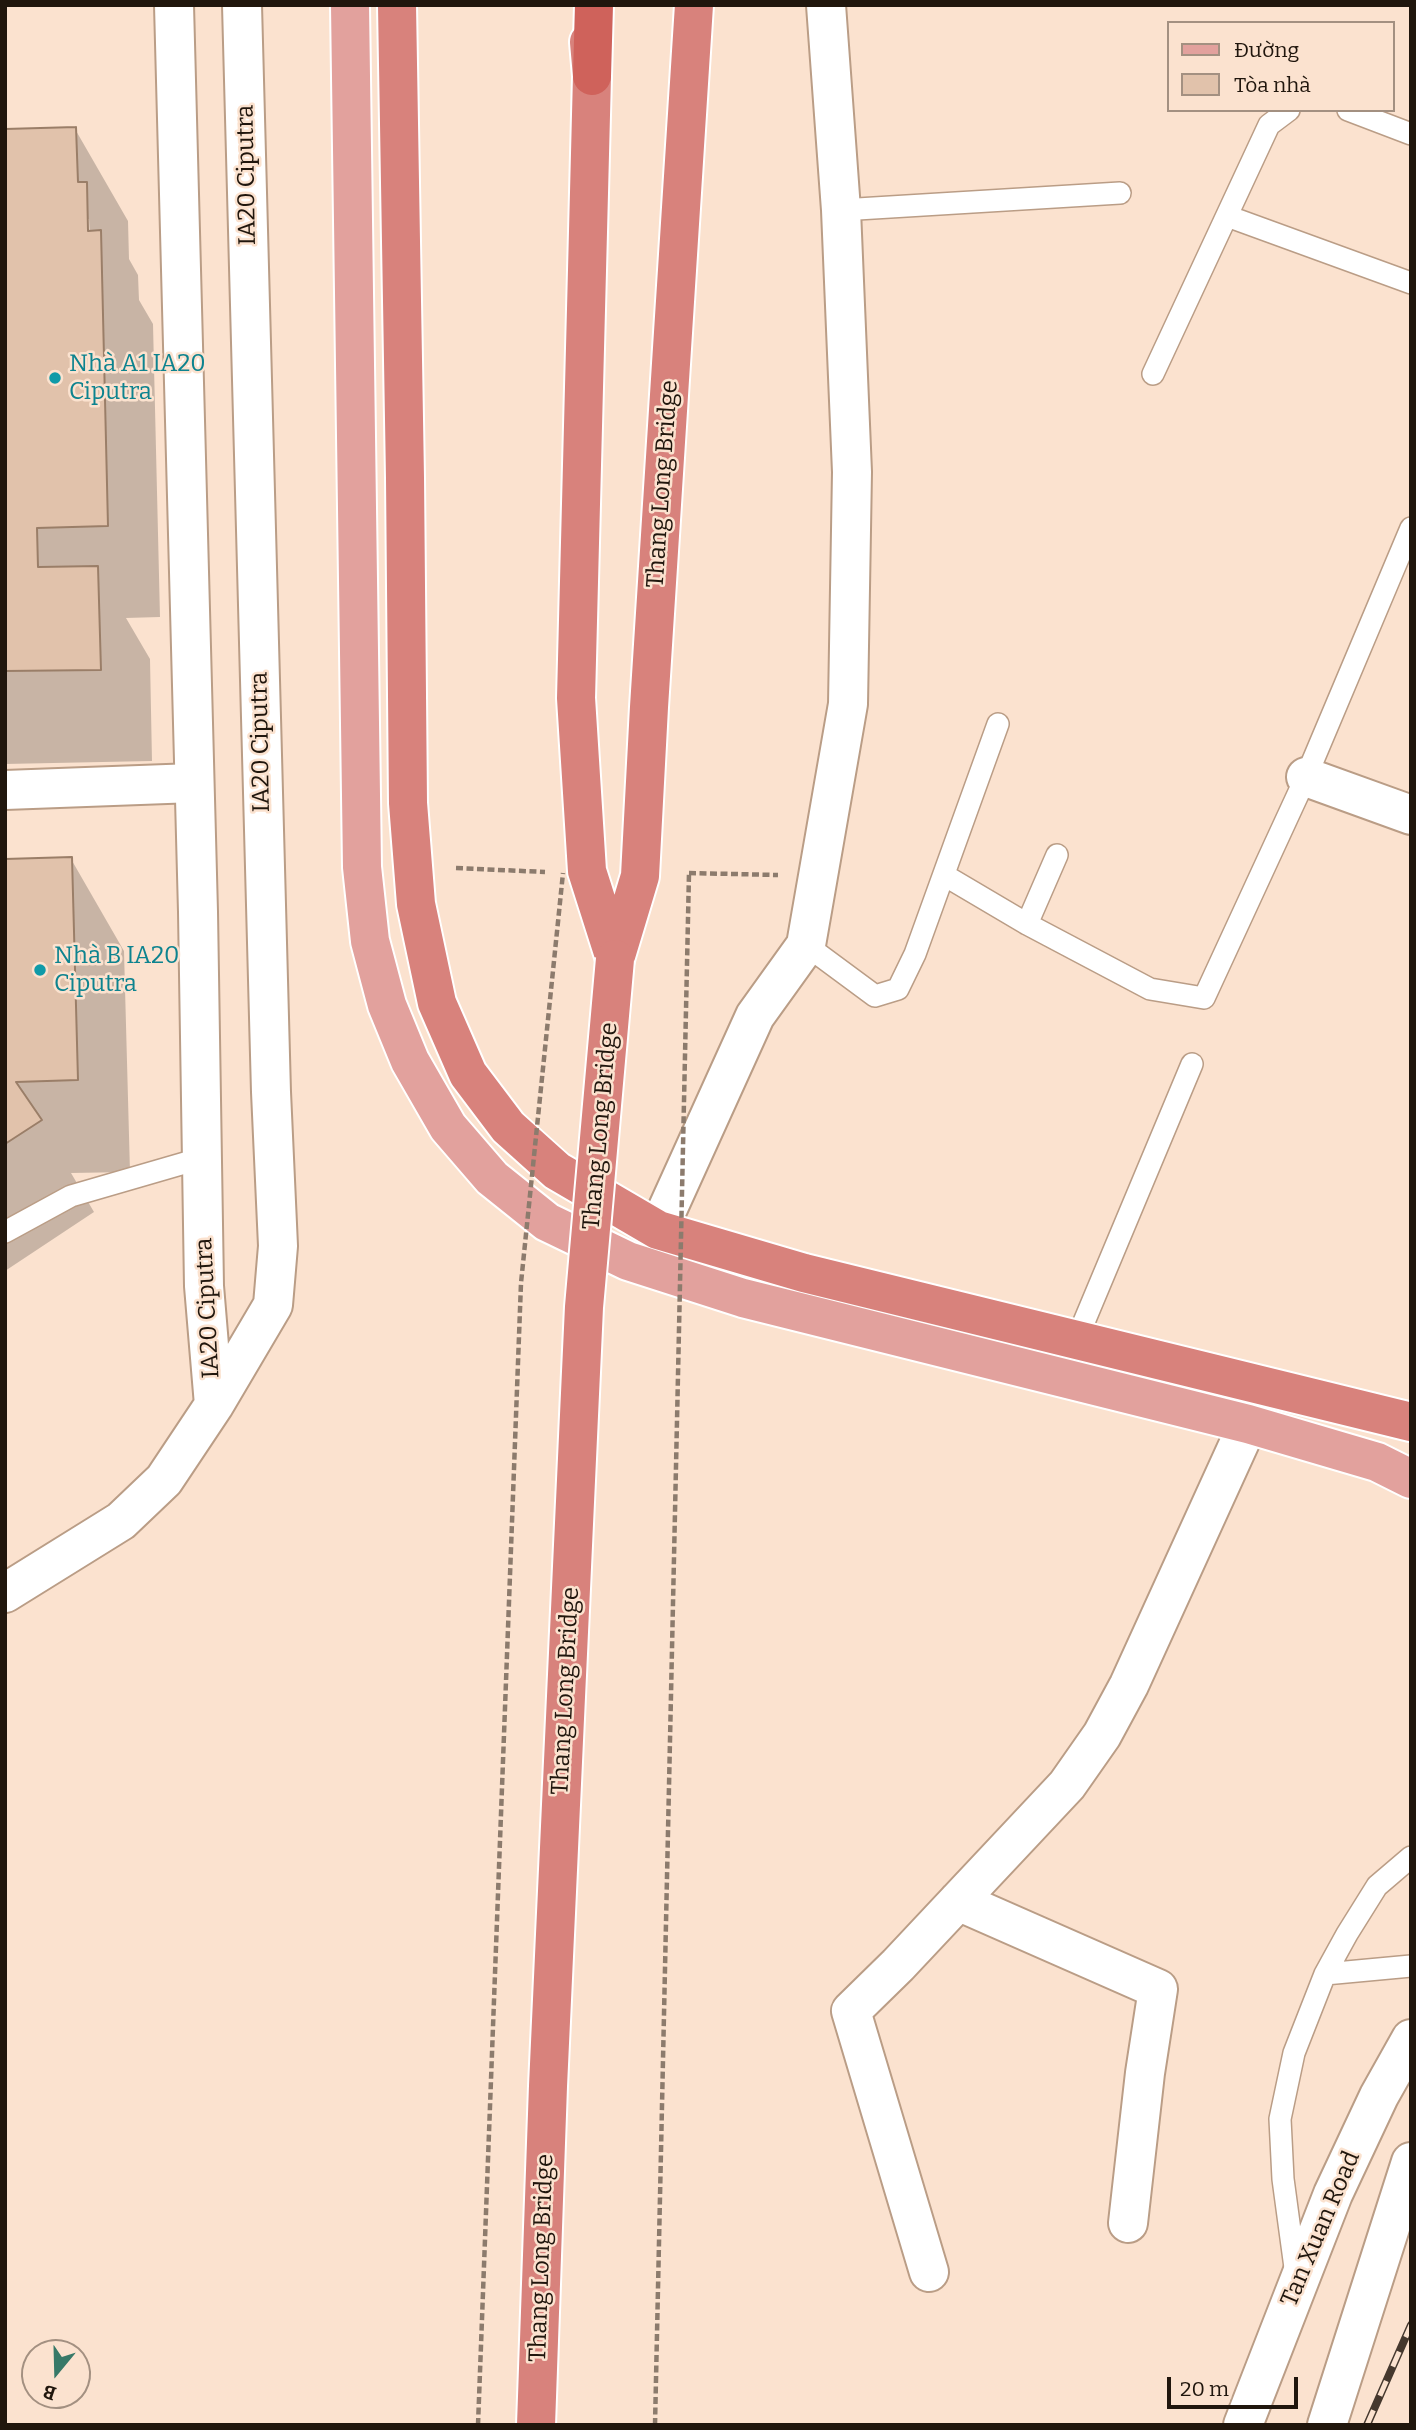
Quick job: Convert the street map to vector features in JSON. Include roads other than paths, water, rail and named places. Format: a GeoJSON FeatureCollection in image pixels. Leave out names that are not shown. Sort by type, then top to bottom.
{"type":"FeatureCollection","features":[{"type":"Feature","properties":{"kind":"highway"},"geometry":{"type":"LineString","coordinates":[[397,5],[408,803],[416,904],[437,1003],[468,1074],[508,1127],[557,1171],[658,1230],[804,1273],[1411,1422]]}},
{"type":"Feature","properties":{"kind":"highway","name":"Thang Long Bridge"},"geometry":{"type":"LineString","coordinates":[[586,5],[592,76],[576,698],[587,871],[615,959]]}},
{"type":"Feature","properties":{"kind":"highway"},"geometry":{"type":"LineString","coordinates":[[592,76],[594,5]]}},
{"type":"Feature","properties":{"kind":"highway","name":"Thang Long Bridge"},"geometry":{"type":"LineString","coordinates":[[536,2425],[548,2072],[584,1307],[615,959],[640,876],[694,5]]}},
{"type":"Feature","properties":{"kind":"main road"},"geometry":{"type":"LineString","coordinates":[[350,5],[362,867],[370,941],[387,1004],[410,1062],[448,1127],[492,1178],[547,1222],[628,1261],[743,1298],[1248,1424],[1377,1462],[1411,1479]]}},
{"type":"Feature","properties":{"kind":"street","name":"IA20 Ciputra"},"geometry":{"type":"LineString","coordinates":[[174,5],[204,1286],[214,1405]]}},
{"type":"Feature","properties":{"kind":"street","name":"IA20 Ciputra"},"geometry":{"type":"LineString","coordinates":[[214,1405],[273,1305],[278,1246],[271,1092],[242,5]]}},
{"type":"Feature","properties":{"kind":"street"},"geometry":{"type":"LineString","coordinates":[[658,1230],[755,1016],[806,946],[848,704],[852,472],[841,210],[826,5]]}},
{"type":"Feature","properties":{"kind":"street"},"geometry":{"type":"LineString","coordinates":[[1306,777],[1411,815]]}},
{"type":"Feature","properties":{"kind":"street"},"geometry":{"type":"LineString","coordinates":[[5,790],[194,783]]}},
{"type":"Feature","properties":{"kind":"street"},"geometry":{"type":"LineString","coordinates":[[5,1592],[121,1521],[164,1480],[214,1405]]}},
{"type":"Feature","properties":{"kind":"street"},"geometry":{"type":"LineString","coordinates":[[929,2272],[851,2011],[898,1965],[1067,1785],[1102,1735],[1129,1685],[1248,1424]]}},
{"type":"Feature","properties":{"kind":"street"},"geometry":{"type":"LineString","coordinates":[[958,1900],[1158,1989],[1145,2073],[1128,2223]]}},
{"type":"Feature","properties":{"kind":"street","name":"Tan Xuan Road"},"geometry":{"type":"LineString","coordinates":[[1243,2425],[1333,2194],[1379,2096],[1411,2039]]}},
{"type":"Feature","properties":{"kind":"street"},"geometry":{"type":"LineString","coordinates":[[1327,2425],[1411,2162]]}},
{"type":"Feature","properties":{"kind":"lane"},"geometry":{"type":"LineString","coordinates":[[1153,374],[1269,125],[1286,112]]}},
{"type":"Feature","properties":{"kind":"lane"},"geometry":{"type":"LineString","coordinates":[[1353,112],[1411,134]]}},
{"type":"Feature","properties":{"kind":"lane"},"geometry":{"type":"LineString","coordinates":[[841,210],[1120,193]]}},
{"type":"Feature","properties":{"kind":"lane"},"geometry":{"type":"LineString","coordinates":[[1227,216],[1411,283]]}},
{"type":"Feature","properties":{"kind":"lane"},"geometry":{"type":"LineString","coordinates":[[944,875],[1027,924],[1150,989],[1204,998],[1306,777],[1411,528]]}},
{"type":"Feature","properties":{"kind":"lane"},"geometry":{"type":"LineString","coordinates":[[806,946],[875,996],[898,989],[915,954],[998,724]]}},
{"type":"Feature","properties":{"kind":"lane"},"geometry":{"type":"LineString","coordinates":[[1027,924],[1057,855]]}},
{"type":"Feature","properties":{"kind":"lane"},"geometry":{"type":"LineString","coordinates":[[1076,1341],[1192,1064]]}},
{"type":"Feature","properties":{"kind":"lane"},"geometry":{"type":"LineString","coordinates":[[5,1232],[71,1196],[202,1158]]}},
{"type":"Feature","properties":{"kind":"lane"},"geometry":{"type":"LineString","coordinates":[[1297,2284],[1283,2179],[1280,2119],[1294,2053],[1325,1974],[1377,1886],[1411,1857]]}},
{"type":"Feature","properties":{"kind":"lane"},"geometry":{"type":"LineString","coordinates":[[1325,1974],[1411,1966]]}},
{"type":"Feature","properties":{"kind":"railway"},"geometry":{"type":"LineString","coordinates":[[1367,2425],[1411,2325]]}},
{"type":"Feature","properties":{"kind":"place","name":"Nhà A1 IA20 Ciputra"},"geometry":{"type":"Point","coordinates":[55,378]}},
{"type":"Feature","properties":{"kind":"place","name":"Nhà B IA20 Ciputra"},"geometry":{"type":"Point","coordinates":[40,970]}}]}
